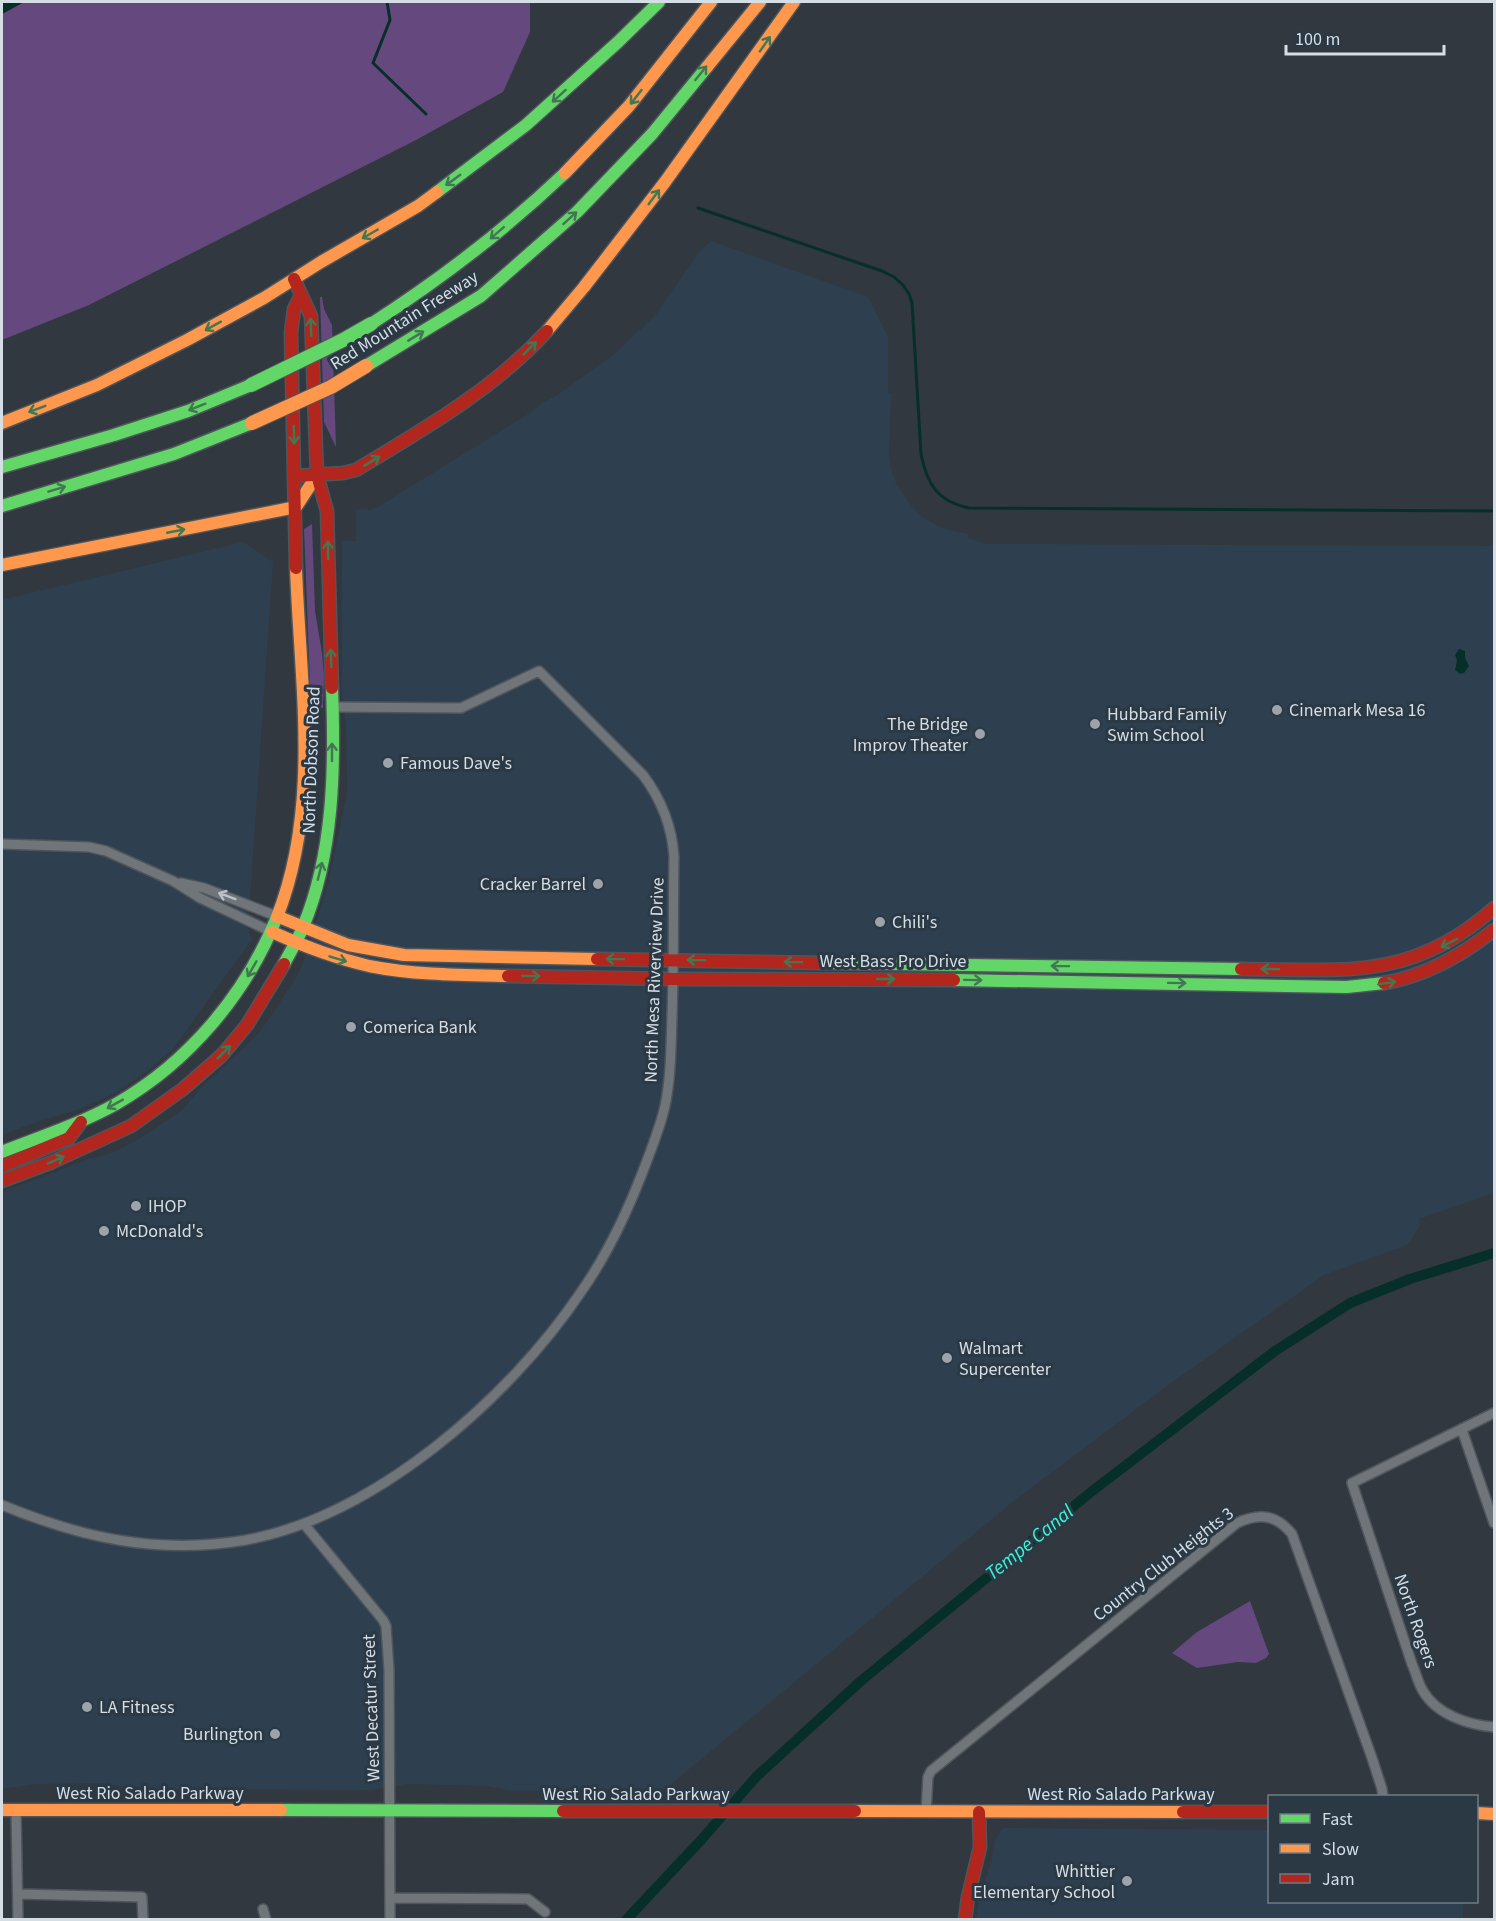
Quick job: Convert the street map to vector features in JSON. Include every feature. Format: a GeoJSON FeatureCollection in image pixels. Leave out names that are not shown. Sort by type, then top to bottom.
{"type":"FeatureCollection","features":[{"type":"Feature","properties":{"kind":"main road"},"geometry":{"type":"LineString","coordinates":[[2,423],[97,385],[187,340],[417,206],[471,168],[548,106],[658,2]]}},
{"type":"Feature","properties":{"kind":"main road","name":"Red Mountain Freeway"},"geometry":{"type":"LineString","coordinates":[[2,467],[167,418],[251,385],[371,324],[473,254],[547,189],[630,105],[711,2]]}},
{"type":"Feature","properties":{"kind":"main road","name":"Red Mountain Freeway"},"geometry":{"type":"LineString","coordinates":[[2,506],[174,454],[252,423],[321,391],[481,296],[577,212],[652,134],[760,2]]}},
{"type":"Feature","properties":{"kind":"main road"},"geometry":{"type":"LineString","coordinates":[[295,476],[356,470],[442,418],[516,362],[533,346],[577,296],[652,201],[795,2]]}},
{"type":"Feature","properties":{"kind":"main road","name":"North Dobson Road"},"geometry":{"type":"LineString","coordinates":[[2,1152],[82,1121],[119,1101],[169,1067],[213,1023],[284,937],[291,922],[315,890],[328,835],[332,785],[333,707],[327,512],[317,475],[311,316],[294,279]]}},
{"type":"Feature","properties":{"kind":"main road","name":"North Dobson Road"},"geometry":{"type":"LineString","coordinates":[[2,1181],[50,1163],[130,1126],[183,1089],[222,1055],[247,1025],[278,978],[284,937],[291,922],[305,786],[291,333],[294,309],[301,294]]}},
{"type":"Feature","properties":{"kind":"main road"},"geometry":{"type":"LineString","coordinates":[[2,565],[296,507],[317,475]]}},
{"type":"Feature","properties":{"kind":"main road","name":"West Bass Pro Drive"},"geometry":{"type":"LineString","coordinates":[[291,922],[348,945],[404,955],[1352,970],[1386,966],[1426,954],[1455,940],[1494,908]]}},
{"type":"Feature","properties":{"kind":"main road","name":"West Bass Pro Drive"},"geometry":{"type":"LineString","coordinates":[[284,937],[324,955],[400,972],[673,979],[915,979],[1360,987],[1394,982],[1428,972],[1466,953],[1494,930]]}},
{"type":"Feature","properties":{"kind":"main road"},"geometry":{"type":"LineString","coordinates":[[2,1166],[69,1138],[82,1121]]}},
{"type":"Feature","properties":{"kind":"main road","name":"West Rio Salado Parkway"},"geometry":{"type":"LineString","coordinates":[[2,1810],[1268,1812]]}},
{"type":"Feature","properties":{"kind":"main road"},"geometry":{"type":"LineString","coordinates":[[965,1920],[968,1896],[980,1846],[979,1812]]}},
{"type":"Feature","properties":{"kind":"main road"},"geometry":{"type":"LineString","coordinates":[[1478,1813],[1494,1814]]}},
{"type":"Feature","properties":{"kind":"street","name":"North Mesa Riverview Drive"},"geometry":{"type":"LineString","coordinates":[[2,1505],[77,1532],[109,1539],[166,1545],[245,1540],[304,1524],[359,1497],[412,1465],[437,1445],[472,1415],[528,1360],[584,1289],[612,1240],[638,1186],[665,1107],[671,1052],[672,839],[667,820],[654,790],[643,775],[539,671],[461,708],[333,707]]}},
{"type":"Feature","properties":{"kind":"street"},"geometry":{"type":"LineString","coordinates":[[2,844],[89,848],[106,851],[173,881],[200,898],[284,937]]}},
{"type":"Feature","properties":{"kind":"street"},"geometry":{"type":"LineString","coordinates":[[173,881],[204,888],[291,922]]}},
{"type":"Feature","properties":{"kind":"street"},"geometry":{"type":"LineString","coordinates":[[1494,1413],[1462,1430],[1494,1523]]}},
{"type":"Feature","properties":{"kind":"street","name":"North Rogers"},"geometry":{"type":"LineString","coordinates":[[1462,1430],[1352,1483],[1412,1664],[1424,1692],[1436,1706],[1455,1717],[1473,1724],[1494,1727]]}},
{"type":"Feature","properties":{"kind":"street","name":"Country Club Heights 3"},"geometry":{"type":"LineString","coordinates":[[926,1812],[928,1777],[931,1771],[1237,1523],[1250,1517],[1261,1516],[1283,1524],[1292,1534],[1372,1758],[1383,1795]]}},
{"type":"Feature","properties":{"kind":"street","name":"West Decatur Street"},"geometry":{"type":"LineString","coordinates":[[304,1524],[386,1626],[389,1653],[390,1920]]}},
{"type":"Feature","properties":{"kind":"street"},"geometry":{"type":"LineString","coordinates":[[16,1810],[18,1920]]}},
{"type":"Feature","properties":{"kind":"street"},"geometry":{"type":"LineString","coordinates":[[18,1894],[142,1897],[143,1920]]}},
{"type":"Feature","properties":{"kind":"street"},"geometry":{"type":"LineString","coordinates":[[390,1898],[528,1899],[545,1912]]}},
{"type":"Feature","properties":{"kind":"street"},"geometry":{"type":"LineString","coordinates":[[263,1909],[266,1920]]}},
{"type":"Feature","properties":{"kind":"shaded area"},"geometry":{"type":"Polygon","coordinates":[[[2,2],[24,2],[2,14],[2,2]]]}},
{"type":"Feature","properties":{"kind":"shaded area"},"geometry":{"type":"Polygon","coordinates":[[[24,2],[530,2],[530,32],[503,92],[416,140],[89,305],[2,340],[2,14],[24,2]]]}},
{"type":"Feature","properties":{"kind":"shaded area"},"geometry":{"type":"Polygon","coordinates":[[[711,241],[868,297],[888,337],[891,469],[896,483],[911,506],[922,517],[944,529],[968,534],[968,538],[985,544],[1494,546],[1494,1193],[1419,1219],[1420,1226],[1407,1245],[1324,1275],[1168,1385],[1015,1500],[665,1789],[514,1791],[487,1786],[406,1784],[371,1790],[141,1789],[100,1783],[37,1784],[2,1789],[2,1192],[89,1159],[112,1153],[146,1135],[183,1109],[199,1090],[260,1032],[302,966],[329,881],[347,792],[346,725],[342,693],[342,541],[356,541],[356,509],[371,510],[378,507],[530,413],[613,355],[655,316],[699,252],[711,241]]]}},
{"type":"Feature","properties":{"kind":"shaded area"},"geometry":{"type":"Polygon","coordinates":[[[320,297],[322,297],[324,309],[332,325],[336,447],[324,422],[320,297]]]}},
{"type":"Feature","properties":{"kind":"shaded area"},"geometry":{"type":"Polygon","coordinates":[[[312,524],[315,611],[324,676],[323,708],[311,708],[304,529],[312,524]]]}},
{"type":"Feature","properties":{"kind":"shaded area"},"geometry":{"type":"Polygon","coordinates":[[[243,542],[273,562],[248,928],[252,939],[172,1050],[143,1074],[113,1094],[80,1109],[2,1135],[2,600],[243,542]]]}},
{"type":"Feature","properties":{"kind":"shaded area"},"geometry":{"type":"Polygon","coordinates":[[[1459,649],[1465,651],[1465,658],[1469,666],[1464,673],[1460,674],[1455,670],[1457,660],[1455,655],[1459,649]]]}},
{"type":"Feature","properties":{"kind":"shaded area"},"geometry":{"type":"Polygon","coordinates":[[[1250,1601],[1269,1654],[1266,1658],[1256,1663],[1238,1662],[1197,1668],[1172,1653],[1197,1632],[1250,1601]]]}},
{"type":"Feature","properties":{"kind":"shaded area","name":"Whittier Elementary School"},"geometry":{"type":"Polygon","coordinates":[[[1003,1828],[1268,1830],[1268,1903],[1463,1903],[1463,1919],[976,1919],[995,1840],[1003,1828]]]}},
{"type":"Feature","properties":{"kind":"waterway"},"geometry":{"type":"LineString","coordinates":[[387,2],[390,20],[373,63],[426,114]]}},
{"type":"Feature","properties":{"kind":"waterway"},"geometry":{"type":"LineString","coordinates":[[698,208],[882,271],[903,285],[912,303],[923,465],[935,490],[958,505],[969,508],[1494,511]]}},
{"type":"Feature","properties":{"kind":"waterway","name":"Tempe Canal"},"geometry":{"type":"LineString","coordinates":[[626,1920],[756,1777],[862,1680],[1091,1492],[1275,1351],[1350,1303],[1410,1279],[1494,1253]]}},
{"type":"Feature","properties":{"kind":"traffic: fast"},"geometry":{"type":"LineString","coordinates":[[437,192],[526,125],[659,2]]}},
{"type":"Feature","properties":{"kind":"traffic: fast"},"geometry":{"type":"LineString","coordinates":[[366,366],[481,296],[577,212],[652,134],[707,67]]}},
{"type":"Feature","properties":{"kind":"traffic: fast"},"geometry":{"type":"LineString","coordinates":[[371,324],[472,253],[565,173]]}},
{"type":"Feature","properties":{"kind":"traffic: fast"},"geometry":{"type":"LineString","coordinates":[[251,385],[371,324]]}},
{"type":"Feature","properties":{"kind":"traffic: fast"},"geometry":{"type":"LineString","coordinates":[[2,467],[188,411],[251,385]]}},
{"type":"Feature","properties":{"kind":"traffic: fast"},"geometry":{"type":"LineString","coordinates":[[2,506],[174,454],[252,423]]}},
{"type":"Feature","properties":{"kind":"traffic: fast"},"geometry":{"type":"LineString","coordinates":[[284,964],[301,932],[313,899],[327,840],[332,779],[332,688]]}},
{"type":"Feature","properties":{"kind":"traffic: fast"},"geometry":{"type":"LineString","coordinates":[[2,1152],[60,1130],[116,1104],[168,1068],[191,1047],[232,999],[249,973],[277,917]]}},
{"type":"Feature","properties":{"kind":"traffic: fast"},"geometry":{"type":"LineString","coordinates":[[826,963],[1241,969]]}},
{"type":"Feature","properties":{"kind":"traffic: fast"},"geometry":{"type":"LineString","coordinates":[[954,980],[1347,987],[1384,983]]}},
{"type":"Feature","properties":{"kind":"traffic: fast"},"geometry":{"type":"LineString","coordinates":[[281,1810],[563,1811]]}},
{"type":"Feature","properties":{"kind":"traffic: slow"},"geometry":{"type":"LineString","coordinates":[[565,173],[629,106],[711,2]]}},
{"type":"Feature","properties":{"kind":"traffic: slow"},"geometry":{"type":"LineString","coordinates":[[707,67],[760,2]]}},
{"type":"Feature","properties":{"kind":"traffic: slow"},"geometry":{"type":"LineString","coordinates":[[547,331],[665,182],[794,2]]}},
{"type":"Feature","properties":{"kind":"traffic: slow"},"geometry":{"type":"LineString","coordinates":[[2,423],[97,385],[187,340],[264,298],[418,206],[437,192]]}},
{"type":"Feature","properties":{"kind":"traffic: slow"},"geometry":{"type":"LineString","coordinates":[[252,423],[331,387],[366,366]]}},
{"type":"Feature","properties":{"kind":"traffic: slow"},"geometry":{"type":"LineString","coordinates":[[2,565],[296,507],[317,475]]}},
{"type":"Feature","properties":{"kind":"traffic: slow"},"geometry":{"type":"LineString","coordinates":[[277,917],[291,875],[299,832],[303,788],[303,700],[296,568]]}},
{"type":"Feature","properties":{"kind":"traffic: slow"},"geometry":{"type":"LineString","coordinates":[[279,917],[348,945],[404,955],[597,959]]}},
{"type":"Feature","properties":{"kind":"traffic: slow"},"geometry":{"type":"LineString","coordinates":[[272,932],[319,951],[369,966],[420,973],[508,976]]}},
{"type":"Feature","properties":{"kind":"traffic: slow"},"geometry":{"type":"LineString","coordinates":[[2,1810],[281,1810]]}},
{"type":"Feature","properties":{"kind":"traffic: slow"},"geometry":{"type":"LineString","coordinates":[[855,1811],[1183,1812]]}},
{"type":"Feature","properties":{"kind":"traffic: slow"},"geometry":{"type":"LineString","coordinates":[[1478,1813],[1494,1814]]}},
{"type":"Feature","properties":{"kind":"traffic: jam"},"geometry":{"type":"LineString","coordinates":[[294,279],[311,316],[317,475],[327,511],[332,688]]}},
{"type":"Feature","properties":{"kind":"traffic: jam"},"geometry":{"type":"LineString","coordinates":[[296,568],[291,333],[294,309],[301,295]]}},
{"type":"Feature","properties":{"kind":"traffic: jam"},"geometry":{"type":"LineString","coordinates":[[295,476],[356,470],[432,424],[481,390],[504,372],[547,331]]}},
{"type":"Feature","properties":{"kind":"traffic: jam"},"geometry":{"type":"LineString","coordinates":[[1241,969],[1344,969],[1405,960],[1464,932],[1494,908]]}},
{"type":"Feature","properties":{"kind":"traffic: jam"},"geometry":{"type":"LineString","coordinates":[[1384,983],[1399,980],[1442,964],[1494,930]]}},
{"type":"Feature","properties":{"kind":"traffic: jam"},"geometry":{"type":"LineString","coordinates":[[597,959],[826,963]]}},
{"type":"Feature","properties":{"kind":"traffic: jam"},"geometry":{"type":"LineString","coordinates":[[2,1181],[50,1163],[131,1126],[183,1089],[222,1055],[247,1025],[284,964]]}},
{"type":"Feature","properties":{"kind":"traffic: jam"},"geometry":{"type":"LineString","coordinates":[[508,976],[954,980]]}},
{"type":"Feature","properties":{"kind":"traffic: jam"},"geometry":{"type":"LineString","coordinates":[[2,1166],[69,1138],[81,1122]]}},
{"type":"Feature","properties":{"kind":"traffic: jam"},"geometry":{"type":"LineString","coordinates":[[563,1811],[855,1811]]}},
{"type":"Feature","properties":{"kind":"traffic: jam"},"geometry":{"type":"LineString","coordinates":[[965,1920],[980,1847],[979,1812]]}},
{"type":"Feature","properties":{"kind":"traffic: jam"},"geometry":{"type":"LineString","coordinates":[[1183,1812],[1268,1812]]}},
{"type":"Feature","properties":{"kind":"place","name":"Cinemark Mesa 16"},"geometry":{"type":"Point","coordinates":[1277,710]}},
{"type":"Feature","properties":{"kind":"place","name":"Hubbard Family Swim School"},"geometry":{"type":"Point","coordinates":[1095,724]}},
{"type":"Feature","properties":{"kind":"place","name":"The Bridge Improv Theater"},"geometry":{"type":"Point","coordinates":[980,734]}},
{"type":"Feature","properties":{"kind":"place","name":"Famous Dave's"},"geometry":{"type":"Point","coordinates":[388,763]}},
{"type":"Feature","properties":{"kind":"place","name":"Cracker Barrel"},"geometry":{"type":"Point","coordinates":[598,884]}},
{"type":"Feature","properties":{"kind":"place","name":"Chili's"},"geometry":{"type":"Point","coordinates":[880,922]}},
{"type":"Feature","properties":{"kind":"place","name":"Comerica Bank"},"geometry":{"type":"Point","coordinates":[351,1027]}},
{"type":"Feature","properties":{"kind":"place","name":"IHOP"},"geometry":{"type":"Point","coordinates":[136,1206]}},
{"type":"Feature","properties":{"kind":"place","name":"McDonald's"},"geometry":{"type":"Point","coordinates":[104,1231]}},
{"type":"Feature","properties":{"kind":"place","name":"Walmart Supercenter"},"geometry":{"type":"Point","coordinates":[947,1358]}},
{"type":"Feature","properties":{"kind":"place","name":"LA Fitness"},"geometry":{"type":"Point","coordinates":[87,1707]}},
{"type":"Feature","properties":{"kind":"place","name":"Burlington"},"geometry":{"type":"Point","coordinates":[275,1734]}},
{"type":"Feature","properties":{"kind":"place","name":"Whittier Elementary School"},"geometry":{"type":"Point","coordinates":[1127,1881]}}]}
